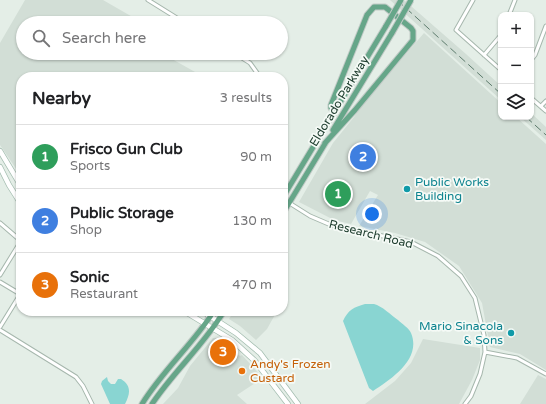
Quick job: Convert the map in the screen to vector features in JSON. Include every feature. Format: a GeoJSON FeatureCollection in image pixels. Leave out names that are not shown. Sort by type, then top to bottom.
{"type":"FeatureCollection","features":[{"type":"Feature","properties":{"kind":"main road","name":"Eldorado Parkway"},"geometry":{"type":"LineString","coordinates":[[288,190],[401,0]]}},
{"type":"Feature","properties":{"kind":"main road","name":"Eldorado Parkway"},"geometry":{"type":"LineString","coordinates":[[289,203],[411,0]]}},
{"type":"Feature","properties":{"kind":"main road"},"geometry":{"type":"LineString","coordinates":[[325,143],[355,110],[413,40],[413,31],[411,28],[385,7],[374,7],[367,15],[331,105],[330,108],[334,113]]}},
{"type":"Feature","properties":{"kind":"main road"},"geometry":{"type":"LineString","coordinates":[[142,404],[165,371],[211,316]]}},
{"type":"Feature","properties":{"kind":"main road"},"geometry":{"type":"LineString","coordinates":[[152,404],[171,377],[213,329],[221,316]]}},
{"type":"Feature","properties":{"kind":"main road"},"geometry":{"type":"LineString","coordinates":[[165,371],[171,377]]}},
{"type":"Feature","properties":{"kind":"street"},"geometry":{"type":"LineString","coordinates":[[148,0],[174,16]]}},
{"type":"Feature","properties":{"kind":"street"},"geometry":{"type":"LineString","coordinates":[[473,0],[456,30],[498,67]]}},
{"type":"Feature","properties":{"kind":"street"},"geometry":{"type":"LineString","coordinates":[[510,12],[515,0]]}},
{"type":"Feature","properties":{"kind":"street"},"geometry":{"type":"LineString","coordinates":[[534,56],[546,26]]}},
{"type":"Feature","properties":{"kind":"street"},"geometry":{"type":"LineString","coordinates":[[484,55],[498,39]]}},
{"type":"Feature","properties":{"kind":"street"},"geometry":{"type":"LineString","coordinates":[[245,60],[250,63],[256,72]]}},
{"type":"Feature","properties":{"kind":"street"},"geometry":{"type":"LineString","coordinates":[[534,100],[546,111]]}},
{"type":"Feature","properties":{"kind":"street"},"geometry":{"type":"LineString","coordinates":[[541,106],[546,101]]}},
{"type":"Feature","properties":{"kind":"street"},"geometry":{"type":"LineString","coordinates":[[0,151],[16,177]]}},
{"type":"Feature","properties":{"kind":"street"},"geometry":{"type":"LineString","coordinates":[[0,167],[16,196]]}},
{"type":"Feature","properties":{"kind":"street"},"geometry":{"type":"LineString","coordinates":[[4,174],[12,170]]}},
{"type":"Feature","properties":{"kind":"street","name":"Research Road"},"geometry":{"type":"LineString","coordinates":[[289,203],[310,216],[330,225],[410,242],[438,256],[461,276],[475,298],[484,329],[485,352],[472,396],[465,404]]}},
{"type":"Feature","properties":{"kind":"street"},"geometry":{"type":"LineString","coordinates":[[0,223],[16,237]]}},
{"type":"Feature","properties":{"kind":"street"},"geometry":{"type":"LineString","coordinates":[[0,275],[16,249]]}},
{"type":"Feature","properties":{"kind":"street"},"geometry":{"type":"LineString","coordinates":[[0,282],[16,291]]}},
{"type":"Feature","properties":{"kind":"street"},"geometry":{"type":"LineString","coordinates":[[0,327],[16,302]]}},
{"type":"Feature","properties":{"kind":"street"},"geometry":{"type":"LineString","coordinates":[[192,316],[232,340],[255,361],[288,404]]}},
{"type":"Feature","properties":{"kind":"street"},"geometry":{"type":"LineString","coordinates":[[214,316],[218,321],[236,333],[260,353],[298,404]]}},
{"type":"Feature","properties":{"kind":"street"},"geometry":{"type":"LineString","coordinates":[[0,330],[76,377],[83,386],[92,404]]}},
{"type":"Feature","properties":{"kind":"street"},"geometry":{"type":"LineString","coordinates":[[485,352],[516,358],[546,374]]}},
{"type":"Feature","properties":{"kind":"shaded area"},"geometry":{"type":"Polygon","coordinates":[[[25,0],[103,0],[131,16],[16,16],[16,60],[174,60],[195,72],[16,72],[16,169],[0,145],[0,43],[25,0]]]}},
{"type":"Feature","properties":{"kind":"shaded area"},"geometry":{"type":"Polygon","coordinates":[[[390,0],[404,0],[466,54],[498,83],[498,97],[390,0]]]}},
{"type":"Feature","properties":{"kind":"shaded area"},"geometry":{"type":"Polygon","coordinates":[[[424,33],[498,100],[498,120],[519,120],[546,144],[546,370],[520,354],[490,347],[482,303],[459,266],[425,242],[395,233],[359,226],[378,195],[370,191],[351,224],[334,220],[299,202],[333,143],[359,109],[424,33]]]}},
{"type":"Feature","properties":{"kind":"shaded area"},"geometry":{"type":"Polygon","coordinates":[[[534,116],[546,127],[546,140],[523,120],[534,120],[534,116]]]}},
{"type":"Feature","properties":{"kind":"shaded area"},"geometry":{"type":"Polygon","coordinates":[[[231,316],[274,316],[267,329],[256,340],[240,326],[229,319],[231,316]]]}},
{"type":"Feature","properties":{"kind":"shaded area"},"geometry":{"type":"Polygon","coordinates":[[[213,338],[216,338],[240,356],[242,355],[263,378],[237,395],[247,404],[163,404],[178,388],[190,366],[213,338]]]}},
{"type":"Feature","properties":{"kind":"shaded area"},"geometry":{"type":"Polygon","coordinates":[[[423,339],[480,348],[480,360],[472,380],[459,404],[365,404],[395,381],[411,363],[423,339]]]}},
{"type":"Feature","properties":{"kind":"shaded area"},"geometry":{"type":"Polygon","coordinates":[[[538,375],[546,379],[546,404],[520,404],[538,375]]]}},
{"type":"Feature","properties":{"kind":"water"},"geometry":{"type":"Polygon","coordinates":[[[365,304],[377,305],[398,320],[410,331],[413,342],[409,360],[388,381],[373,391],[369,388],[343,321],[347,314],[352,310],[365,304]]]}},
{"type":"Feature","properties":{"kind":"water"},"geometry":{"type":"Polygon","coordinates":[[[107,377],[111,384],[115,384],[118,379],[121,379],[127,384],[129,394],[125,404],[110,404],[101,384],[107,377]]]}},
{"type":"Feature","properties":{"kind":"railway"},"geometry":{"type":"LineString","coordinates":[[397,0],[498,91]]}},
{"type":"Feature","properties":{"kind":"railway"},"geometry":{"type":"LineString","coordinates":[[529,120],[546,135]]}},
{"type":"Feature","properties":{"kind":"place","name":"Public Storage"},"geometry":{"type":"Point","coordinates":[363,157]}},
{"type":"Feature","properties":{"kind":"place","name":"Public Works Building"},"geometry":{"type":"Point","coordinates":[407,189]}},
{"type":"Feature","properties":{"kind":"place","name":"Frisco Gun Club"},"geometry":{"type":"Point","coordinates":[338,194]}},
{"type":"Feature","properties":{"kind":"place","name":"Mario Sinacola & Sons"},"geometry":{"type":"Point","coordinates":[511,333]}},
{"type":"Feature","properties":{"kind":"place","name":"Sonic"},"geometry":{"type":"Point","coordinates":[223,352]}},
{"type":"Feature","properties":{"kind":"place","name":"Andy's Frozen Custard"},"geometry":{"type":"Point","coordinates":[242,371]}}]}
